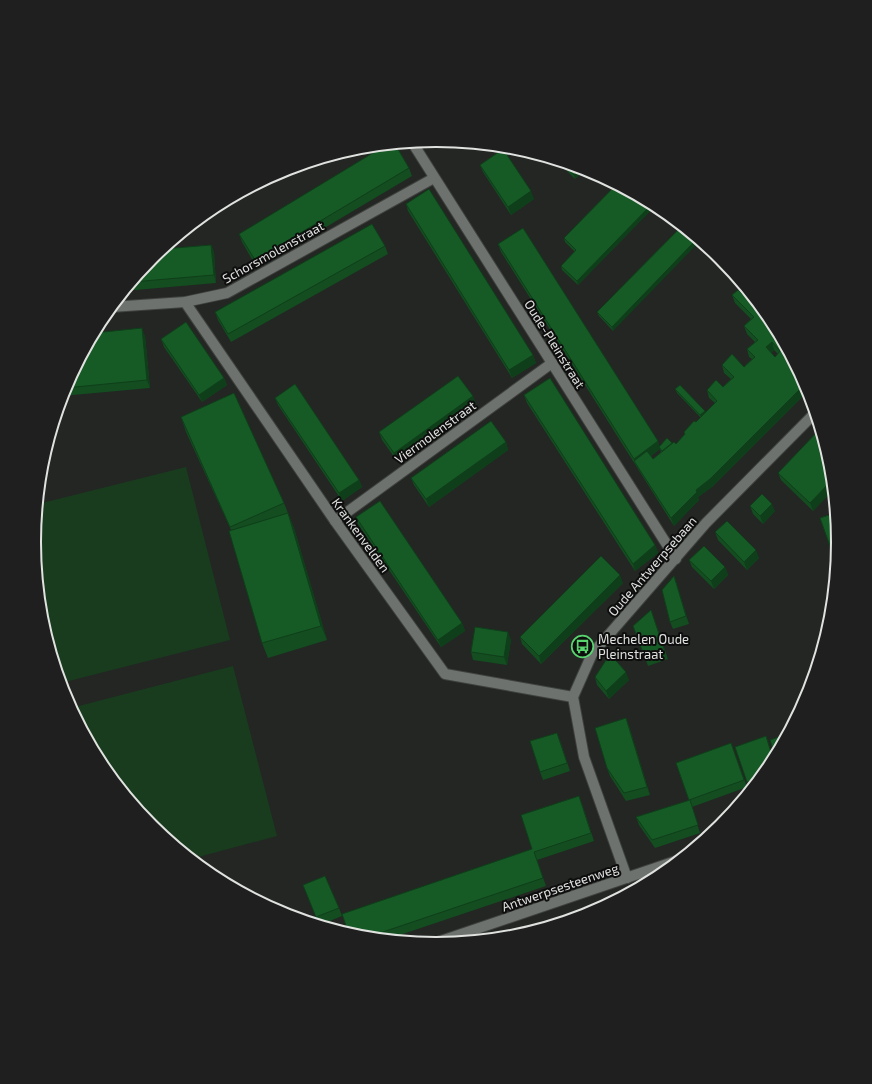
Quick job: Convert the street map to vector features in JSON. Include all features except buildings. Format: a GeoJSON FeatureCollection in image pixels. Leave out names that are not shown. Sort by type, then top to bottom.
{"type":"FeatureCollection","features":[{"type":"Feature","properties":{"kind":"street","name":"Oude-Pleinstraat"},"geometry":{"type":"LineString","coordinates":[[416,148],[676,559]]}},
{"type":"Feature","properties":{"kind":"street","name":"Schorsmolenstraat"},"geometry":{"type":"LineString","coordinates":[[120,306],[185,302],[227,293],[434,178]]}},
{"type":"Feature","properties":{"kind":"street","name":"Krankenvelden"},"geometry":{"type":"LineString","coordinates":[[185,302],[335,521],[445,674],[573,697]]}},
{"type":"Feature","properties":{"kind":"street","name":"Viermolenstraat"},"geometry":{"type":"LineString","coordinates":[[335,521],[552,363]]}},
{"type":"Feature","properties":{"kind":"street","name":"Oude Antwerpsebaan"},"geometry":{"type":"LineString","coordinates":[[573,697],[592,654],[706,523],[811,417]]}},
{"type":"Feature","properties":{"kind":"street"},"geometry":{"type":"LineString","coordinates":[[573,697],[584,757],[627,878]]}},
{"type":"Feature","properties":{"kind":"street","name":"Antwerpsesteenweg"},"geometry":{"type":"LineString","coordinates":[[461,936],[660,867]]}},
{"type":"Feature","properties":{"kind":"green space"},"geometry":{"type":"Polygon","coordinates":[[[186,467],[230,640],[67,682],[54,644],[44,594],[41,542],[43,503],[186,467]]]}},
{"type":"Feature","properties":{"kind":"green space"},"geometry":{"type":"Polygon","coordinates":[[[233,666],[277,836],[199,857],[176,839],[139,802],[108,761],[94,739],[77,706],[233,666]]]}},
{"type":"Feature","properties":{"kind":"place","name":"Mechelen Oude Pleinstraat"},"geometry":{"type":"Point","coordinates":[583,646]}}]}
